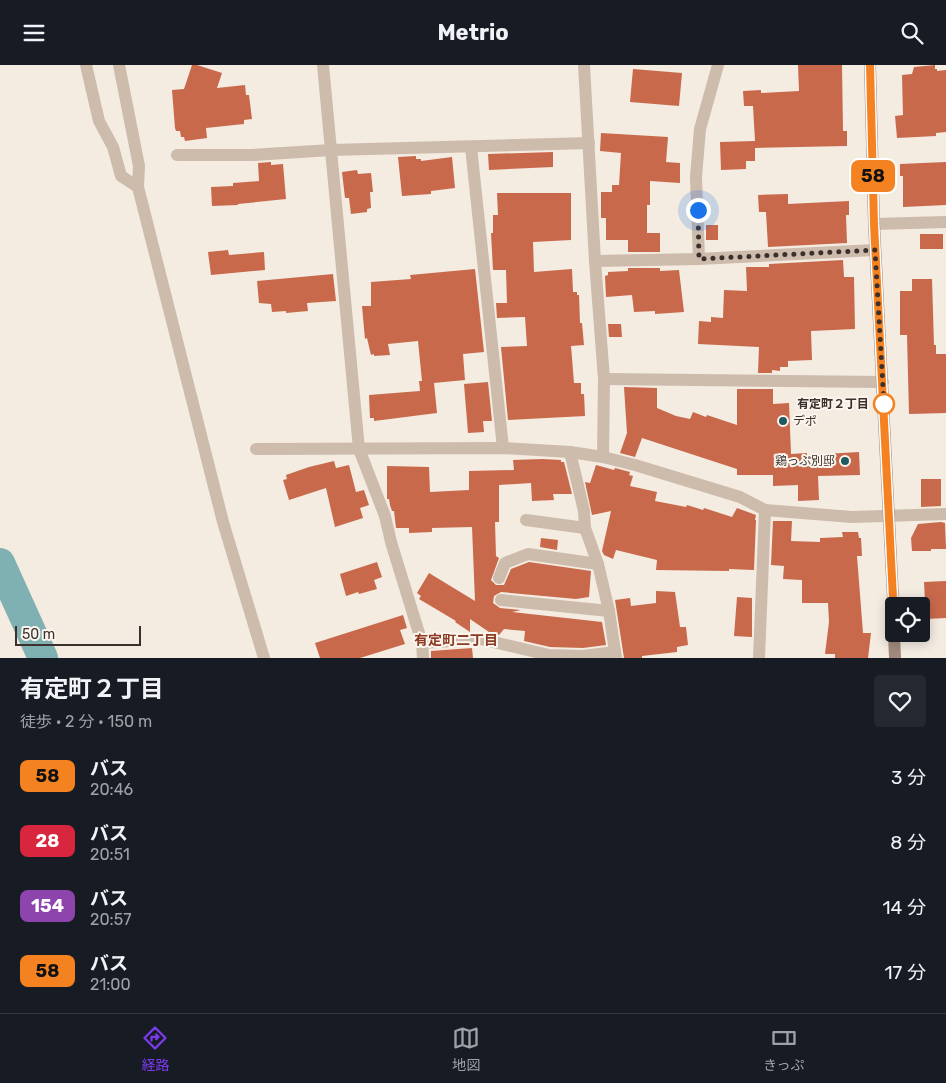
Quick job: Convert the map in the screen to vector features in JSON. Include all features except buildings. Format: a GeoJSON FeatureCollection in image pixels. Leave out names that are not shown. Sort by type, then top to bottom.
{"type":"FeatureCollection","features":[{"type":"Feature","properties":{"kind":"main road"},"geometry":{"type":"LineString","coordinates":[[870,65],[875,250],[893,597]]}},
{"type":"Feature","properties":{"kind":"main road"},"geometry":{"type":"LineString","coordinates":[[895,642],[896,658]]}},
{"type":"Feature","properties":{"kind":"street"},"geometry":{"type":"LineString","coordinates":[[86,65],[99,121],[113,147],[121,176],[138,187]]}},
{"type":"Feature","properties":{"kind":"street"},"geometry":{"type":"LineString","coordinates":[[119,65],[139,166],[138,187],[223,523],[264,658]]}},
{"type":"Feature","properties":{"kind":"street"},"geometry":{"type":"LineString","coordinates":[[323,65],[360,449],[385,516],[391,542],[422,643],[423,658]]}},
{"type":"Feature","properties":{"kind":"street"},"geometry":{"type":"LineString","coordinates":[[584,65],[604,379],[603,457]]}},
{"type":"Feature","properties":{"kind":"street"},"geometry":{"type":"LineString","coordinates":[[699,259],[696,177],[700,129],[718,65]]}},
{"type":"Feature","properties":{"kind":"street"},"geometry":{"type":"LineString","coordinates":[[177,155],[252,155],[330,150],[588,143]]}},
{"type":"Feature","properties":{"kind":"street"},"geometry":{"type":"LineString","coordinates":[[471,147],[503,448]]}},
{"type":"Feature","properties":{"kind":"street"},"geometry":{"type":"LineString","coordinates":[[874,224],[946,222]]}},
{"type":"Feature","properties":{"kind":"street"},"geometry":{"type":"LineString","coordinates":[[595,261],[699,259],[875,250]]}},
{"type":"Feature","properties":{"kind":"street"},"geometry":{"type":"LineString","coordinates":[[604,379],[883,382]]}},
{"type":"Feature","properties":{"kind":"street"},"geometry":{"type":"LineString","coordinates":[[256,449],[503,448],[570,452],[603,457],[740,497],[765,510],[852,517],[946,514]]}},
{"type":"Feature","properties":{"kind":"street"},"geometry":{"type":"LineString","coordinates":[[422,643],[481,639],[549,655],[616,655],[610,611],[598,564],[585,527],[584,511],[570,452]]}},
{"type":"Feature","properties":{"kind":"street"},"geometry":{"type":"LineString","coordinates":[[759,658],[765,510]]}},
{"type":"Feature","properties":{"kind":"street"},"geometry":{"type":"LineString","coordinates":[[526,520],[585,527]]}},
{"type":"Feature","properties":{"kind":"street"},"geometry":{"type":"LineString","coordinates":[[499,578],[505,563],[528,554],[598,564]]}},
{"type":"Feature","properties":{"kind":"street"},"geometry":{"type":"LineString","coordinates":[[501,600],[610,611]]}},
{"type":"Feature","properties":{"kind":"waterway"},"geometry":{"type":"LineString","coordinates":[[0,563],[43,658]]}},
{"type":"Feature","properties":{"kind":"bus line","name":"58"},"geometry":{"type":"LineString","coordinates":[[870,65],[874,224],[893,597]]}},
{"type":"Feature","properties":{"kind":"place","name":"有定町２丁目"},"geometry":{"type":"Point","coordinates":[884,404]}},
{"type":"Feature","properties":{"kind":"place","name":"デポ"},"geometry":{"type":"Point","coordinates":[783,421]}},
{"type":"Feature","properties":{"kind":"place","name":"鶏っぷ別邸"},"geometry":{"type":"Point","coordinates":[845,461]}},
{"type":"Feature","properties":{"kind":"district","name":"有定町二丁目"},"geometry":{"type":"Point","coordinates":[456,640]}},
{"type":"Feature","properties":{"kind":"route"},"geometry":{"type":"LineString","coordinates":[[698,210],[699,259],[875,250],[884,404]]}}]}
